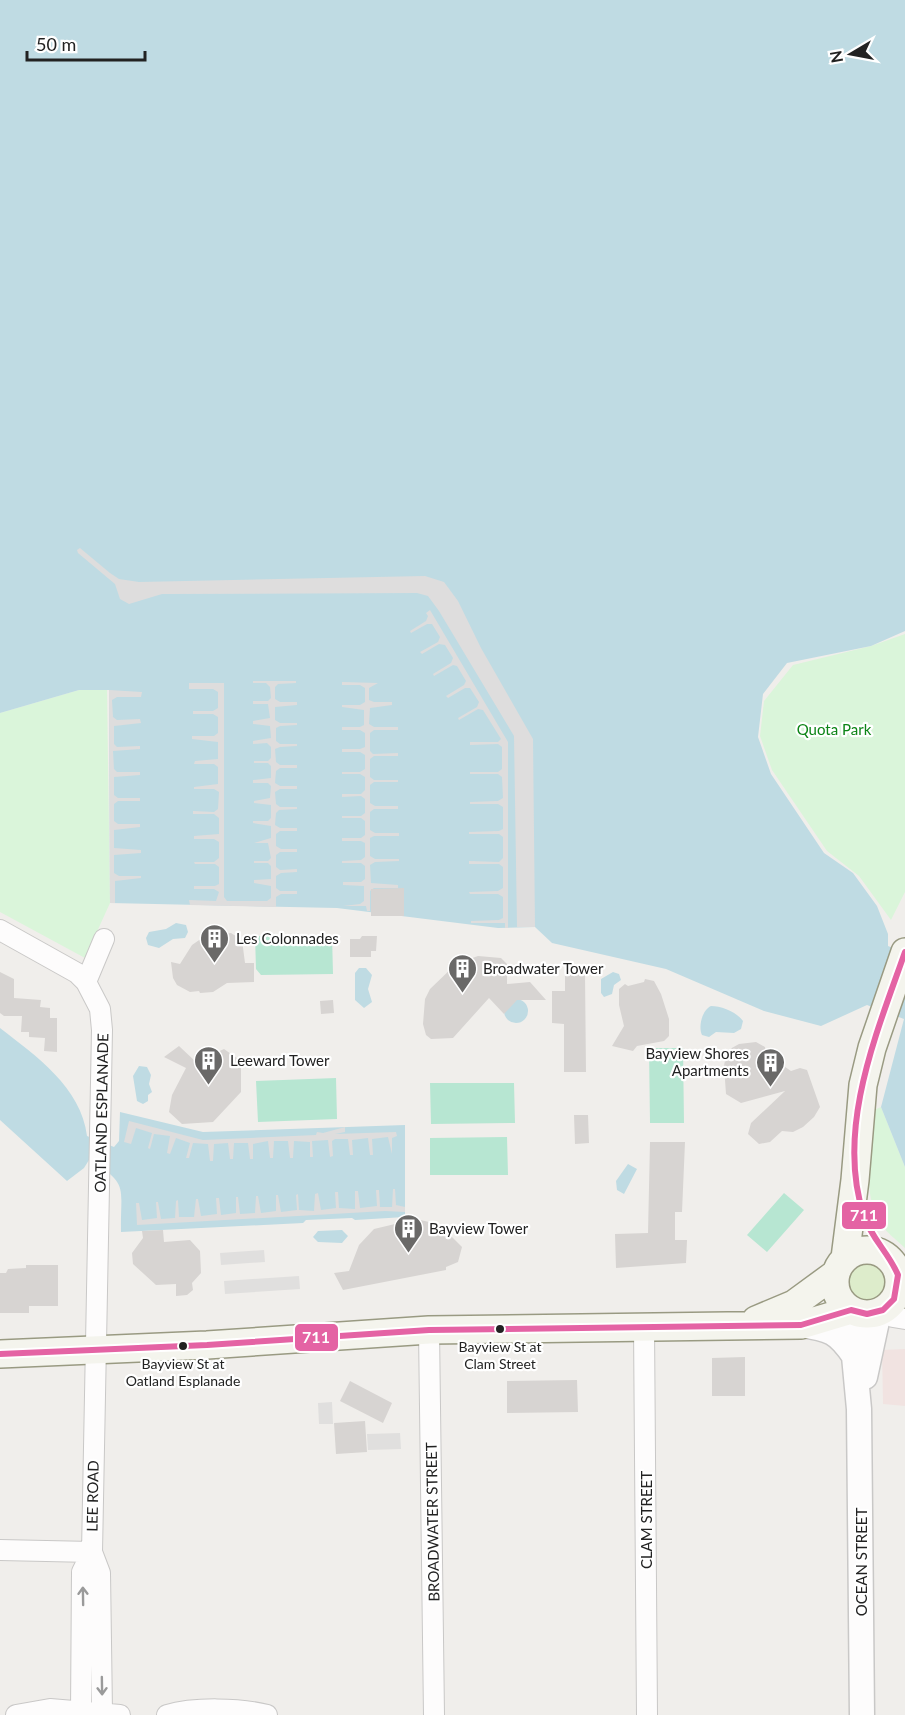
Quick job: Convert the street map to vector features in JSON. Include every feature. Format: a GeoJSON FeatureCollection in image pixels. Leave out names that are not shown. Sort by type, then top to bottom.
{"type":"FeatureCollection","features":[{"type":"Feature","properties":{"kind":"main road"},"geometry":{"type":"LineString","coordinates":[[875,1313],[839,1298],[836,1291],[855,1180],[856,1139],[863,1085],[882,1018],[905,952]]}},
{"type":"Feature","properties":{"kind":"main road"},"geometry":{"type":"LineString","coordinates":[[0,1354],[219,1344],[429,1330],[801,1325],[875,1313],[894,1299],[902,1286],[896,1269],[869,1231],[855,1180]]}},
{"type":"Feature","properties":{"kind":"main road"},"geometry":{"type":"LineString","coordinates":[[744,1324],[794,1304],[840,1266],[864,1250],[876,1251],[887,1257]]}},
{"type":"Feature","properties":{"kind":"street","name":"OATLAND ESPLANADE"},"geometry":{"type":"LineString","coordinates":[[0,930],[77,974],[86,982],[100,1009],[99,1232],[94,1349]]}},
{"type":"Feature","properties":{"kind":"street"},"geometry":{"type":"LineString","coordinates":[[86,982],[104,939]]}},
{"type":"Feature","properties":{"kind":"street","name":"OCEAN STREET"},"geometry":{"type":"LineString","coordinates":[[862,1715],[860,1409],[854,1356],[875,1313]]}},
{"type":"Feature","properties":{"kind":"street","name":"OCEAN STREET"},"geometry":{"type":"LineString","coordinates":[[860,1409],[875,1313]]}},
{"type":"Feature","properties":{"kind":"street"},"geometry":{"type":"LineString","coordinates":[[801,1325],[830,1330],[839,1336],[854,1356]]}},
{"type":"Feature","properties":{"kind":"street","name":"CLAM STREET"},"geometry":{"type":"LineString","coordinates":[[644,1326],[647,1715]]}},
{"type":"Feature","properties":{"kind":"street","name":"BROADWATER STREET"},"geometry":{"type":"LineString","coordinates":[[429,1330],[434,1715]]}},
{"type":"Feature","properties":{"kind":"street","name":"LEE ROAD"},"geometry":{"type":"LineString","coordinates":[[0,1550],[92,1552],[94,1349]]}},
{"type":"Feature","properties":{"kind":"street"},"geometry":{"type":"LineString","coordinates":[[81,1711],[82,1572],[92,1552]]}},
{"type":"Feature","properties":{"kind":"street"},"geometry":{"type":"LineString","coordinates":[[16,1715],[50,1709],[111,1713],[100,1573],[92,1552]]}},
{"type":"Feature","properties":{"kind":"street"},"geometry":{"type":"LineString","coordinates":[[167,1715],[178,1712],[250,1711],[267,1715]]}},
{"type":"Feature","properties":{"kind":"shaded area"},"geometry":{"type":"Polygon","coordinates":[[[264,1250],[265,1262],[221,1265],[220,1253],[264,1250]]]}},
{"type":"Feature","properties":{"kind":"shaded area"},"geometry":{"type":"Polygon","coordinates":[[[299,1276],[300,1289],[225,1294],[224,1281],[299,1276]]]}},
{"type":"Feature","properties":{"kind":"shaded area"},"geometry":{"type":"Polygon","coordinates":[[[905,1349],[905,1406],[883,1404],[882,1350],[905,1349]]]}},
{"type":"Feature","properties":{"kind":"shaded area"},"geometry":{"type":"Polygon","coordinates":[[[332,1402],[333,1424],[319,1424],[318,1403],[332,1402]]]}},
{"type":"Feature","properties":{"kind":"shaded area"},"geometry":{"type":"Polygon","coordinates":[[[400,1433],[401,1449],[368,1450],[367,1434],[400,1433]]]}},
{"type":"Feature","properties":{"kind":"green space","name":"Quota Park"},"geometry":{"type":"Polygon","coordinates":[[[905,634],[905,892],[891,920],[859,876],[827,851],[772,770],[760,736],[764,701],[793,665],[871,646],[905,634]]]}},
{"type":"Feature","properties":{"kind":"green space"},"geometry":{"type":"Polygon","coordinates":[[[107,688],[110,903],[85,958],[0,912],[0,713],[79,690],[107,688]]]}},
{"type":"Feature","properties":{"kind":"green space"},"geometry":{"type":"Polygon","coordinates":[[[332,935],[333,974],[261,975],[256,969],[255,936],[332,935]]]}},
{"type":"Feature","properties":{"kind":"green space"},"geometry":{"type":"Polygon","coordinates":[[[649,1048],[683,1048],[684,1123],[650,1123],[649,1048]]]}},
{"type":"Feature","properties":{"kind":"green space"},"geometry":{"type":"Polygon","coordinates":[[[336,1078],[337,1119],[258,1122],[256,1081],[336,1078]]]}},
{"type":"Feature","properties":{"kind":"green space"},"geometry":{"type":"Polygon","coordinates":[[[430,1083],[514,1083],[515,1123],[431,1124],[430,1083]]]}},
{"type":"Feature","properties":{"kind":"green space"},"geometry":{"type":"Polygon","coordinates":[[[881,1107],[905,1167],[905,1248],[879,1221],[870,1196],[869,1167],[874,1110],[881,1107]]]}},
{"type":"Feature","properties":{"kind":"green space"},"geometry":{"type":"Polygon","coordinates":[[[507,1137],[508,1175],[430,1175],[430,1138],[507,1137]]]}},
{"type":"Feature","properties":{"kind":"green space"},"geometry":{"type":"Polygon","coordinates":[[[784,1193],[804,1210],[767,1252],[747,1235],[784,1193]]]}},
{"type":"Feature","properties":{"kind":"green space"},"geometry":{"type":"Polygon","coordinates":[[[865,1262],[873,1263],[879,1268],[884,1274],[884,1290],[879,1296],[873,1301],[865,1302],[857,1301],[851,1296],[846,1290],[845,1282],[846,1274],[851,1268],[857,1263],[865,1262]]]}},
{"type":"Feature","properties":{"kind":"water"},"geometry":{"type":"Polygon","coordinates":[[[0,0],[905,0],[905,631],[871,646],[787,663],[763,694],[758,737],[771,774],[824,853],[853,873],[877,906],[888,934],[888,946],[905,953],[905,1167],[881,1107],[904,1019],[867,1005],[821,1026],[764,1011],[666,969],[552,943],[535,927],[498,928],[337,908],[110,903],[109,690],[79,690],[0,713],[0,0]]]}},
{"type":"Feature","properties":{"kind":"water"},"geometry":{"type":"Polygon","coordinates":[[[176,923],[186,925],[188,932],[185,938],[173,939],[159,948],[148,945],[146,938],[149,932],[166,929],[176,923]]]}},
{"type":"Feature","properties":{"kind":"water"},"geometry":{"type":"Polygon","coordinates":[[[359,968],[366,968],[372,975],[368,989],[372,1002],[364,1008],[355,1000],[355,973],[359,968]]]}},
{"type":"Feature","properties":{"kind":"water"},"geometry":{"type":"Polygon","coordinates":[[[613,972],[619,974],[621,980],[614,985],[612,994],[604,997],[601,993],[601,979],[613,972]]]}},
{"type":"Feature","properties":{"kind":"water"},"geometry":{"type":"Polygon","coordinates":[[[516,999],[521,1000],[527,1006],[527,1016],[521,1022],[516,1023],[511,1022],[505,1016],[504,1011],[505,1006],[511,1000],[516,999]]]}},
{"type":"Feature","properties":{"kind":"water"},"geometry":{"type":"Polygon","coordinates":[[[711,1006],[724,1008],[737,1015],[743,1021],[741,1029],[734,1033],[716,1032],[709,1037],[702,1035],[700,1028],[702,1019],[705,1011],[711,1006]]]}},
{"type":"Feature","properties":{"kind":"water"},"geometry":{"type":"Polygon","coordinates":[[[0,1028],[55,1074],[76,1102],[87,1136],[114,1147],[119,1141],[120,1112],[203,1132],[405,1125],[405,1217],[306,1220],[303,1223],[121,1232],[120,1188],[111,1175],[89,1160],[84,1168],[67,1181],[0,1120],[0,1028]]]}},
{"type":"Feature","properties":{"kind":"water"},"geometry":{"type":"Polygon","coordinates":[[[139,1066],[147,1067],[151,1075],[149,1084],[152,1092],[148,1095],[148,1101],[143,1104],[137,1101],[133,1076],[139,1066]]]}},
{"type":"Feature","properties":{"kind":"water"},"geometry":{"type":"Polygon","coordinates":[[[628,1164],[637,1169],[624,1194],[617,1190],[616,1181],[628,1164]]]}},
{"type":"Feature","properties":{"kind":"water"},"geometry":{"type":"Polygon","coordinates":[[[342,1230],[348,1236],[342,1243],[318,1242],[313,1237],[318,1231],[342,1230]]]}},
{"type":"Feature","properties":{"kind":"pier"},"geometry":{"type":"Polygon","coordinates":[[[80,548],[119,579],[139,582],[425,576],[444,582],[458,601],[481,648],[533,739],[535,927],[517,927],[514,736],[428,596],[417,593],[162,594],[129,604],[120,599],[115,584],[78,553],[77,550],[80,548]]]}},
{"type":"Feature","properties":{"kind":"pier"},"geometry":{"type":"Polygon","coordinates":[[[430,610],[508,742],[508,928],[505,928],[505,923],[471,923],[471,921],[503,918],[503,897],[498,894],[470,894],[469,892],[498,891],[503,888],[503,867],[499,864],[469,864],[469,861],[499,862],[503,858],[503,837],[499,834],[469,834],[469,832],[503,829],[503,807],[498,804],[470,804],[470,802],[498,801],[503,798],[502,777],[498,774],[470,774],[470,772],[498,772],[502,769],[502,747],[498,744],[470,745],[470,742],[498,742],[501,739],[483,710],[478,709],[459,720],[458,718],[477,707],[479,702],[470,688],[465,688],[448,698],[446,696],[464,685],[466,681],[457,666],[453,665],[434,676],[433,674],[451,663],[453,658],[445,645],[439,644],[422,654],[420,652],[438,642],[440,637],[432,624],[427,624],[411,633],[410,631],[426,621],[428,616],[426,613],[430,610]]]}},
{"type":"Feature","properties":{"kind":"pier"},"geometry":{"type":"Polygon","coordinates":[[[253,681],[296,681],[296,683],[278,684],[275,687],[275,699],[280,702],[297,702],[297,705],[275,707],[275,720],[280,723],[297,723],[297,725],[276,728],[276,741],[280,744],[297,744],[297,746],[275,749],[276,762],[280,765],[297,765],[297,768],[280,768],[276,771],[275,783],[280,786],[297,786],[297,789],[280,789],[275,792],[276,804],[280,807],[297,807],[297,809],[279,810],[276,813],[275,825],[280,828],[297,828],[297,831],[280,831],[276,834],[276,846],[281,849],[297,849],[297,852],[280,852],[276,855],[276,867],[280,870],[297,869],[297,872],[281,873],[276,876],[276,888],[280,891],[297,891],[297,894],[281,894],[276,897],[276,907],[190,905],[189,900],[216,901],[219,892],[214,889],[194,889],[194,886],[219,884],[219,867],[215,864],[195,864],[194,862],[214,862],[219,858],[219,842],[214,839],[194,839],[194,836],[219,834],[219,818],[214,814],[193,814],[193,811],[214,812],[218,809],[219,792],[214,789],[194,789],[194,787],[218,784],[218,767],[214,764],[194,764],[195,761],[218,759],[218,742],[192,739],[192,736],[214,736],[218,733],[218,717],[213,714],[193,714],[193,711],[213,711],[218,708],[218,692],[213,689],[189,689],[189,683],[224,683],[224,897],[227,901],[267,901],[271,898],[271,886],[254,883],[254,880],[271,879],[271,866],[268,863],[254,863],[254,861],[268,861],[271,858],[268,843],[254,843],[271,838],[271,826],[253,823],[253,821],[268,821],[271,818],[271,805],[254,803],[254,801],[270,798],[271,786],[268,783],[253,783],[253,780],[271,778],[271,766],[268,763],[254,763],[254,761],[268,761],[271,758],[271,747],[267,743],[253,744],[253,741],[271,738],[270,726],[253,724],[253,721],[270,718],[268,704],[253,704],[253,701],[268,701],[271,698],[270,687],[266,683],[253,683],[253,681]]]}},
{"type":"Feature","properties":{"kind":"pier"},"geometry":{"type":"Polygon","coordinates":[[[342,682],[378,683],[369,688],[369,700],[392,702],[392,705],[370,708],[369,724],[374,727],[398,727],[398,730],[374,730],[370,733],[370,751],[373,754],[398,753],[398,756],[374,756],[370,759],[370,777],[374,780],[398,780],[398,782],[374,782],[370,785],[370,803],[375,806],[398,806],[398,809],[374,809],[370,812],[370,830],[375,833],[399,833],[399,836],[370,838],[370,856],[375,859],[399,859],[399,861],[375,862],[370,865],[371,883],[398,885],[398,888],[374,888],[370,891],[370,911],[367,911],[366,906],[343,906],[360,904],[364,901],[364,886],[343,885],[343,882],[361,882],[365,879],[365,866],[361,863],[342,863],[342,861],[361,860],[365,857],[365,843],[342,841],[342,838],[361,838],[365,835],[365,821],[361,818],[342,818],[342,816],[361,816],[365,813],[365,799],[361,796],[342,797],[342,794],[361,794],[365,790],[365,777],[360,774],[342,774],[342,772],[360,772],[365,769],[365,755],[360,752],[342,752],[342,749],[365,747],[365,733],[360,730],[342,730],[342,727],[364,725],[364,710],[342,707],[342,705],[360,705],[365,702],[365,688],[360,685],[342,685],[342,682]]]}},
{"type":"Feature","properties":{"kind":"pier"},"geometry":{"type":"Polygon","coordinates":[[[109,690],[142,692],[141,697],[117,697],[112,700],[113,717],[117,720],[140,719],[141,723],[114,726],[114,744],[117,747],[140,746],[140,749],[113,751],[114,769],[117,772],[140,772],[140,775],[114,777],[114,795],[118,798],[140,798],[140,801],[118,801],[114,804],[114,821],[118,824],[140,824],[140,827],[114,830],[114,848],[141,850],[141,853],[114,855],[114,873],[119,876],[141,876],[141,878],[115,881],[115,903],[110,903],[109,690]]]}},
{"type":"Feature","properties":{"kind":"pier"},"geometry":{"type":"Polygon","coordinates":[[[129,1121],[203,1140],[316,1135],[317,1132],[323,1133],[345,1127],[345,1132],[335,1134],[396,1132],[397,1136],[392,1138],[392,1154],[388,1137],[372,1139],[373,1155],[370,1155],[368,1138],[352,1140],[353,1155],[350,1155],[348,1139],[335,1139],[332,1141],[333,1156],[330,1157],[328,1140],[312,1141],[313,1157],[310,1157],[310,1142],[294,1141],[293,1158],[290,1158],[288,1141],[274,1141],[273,1158],[270,1158],[268,1141],[253,1144],[253,1159],[250,1159],[248,1143],[234,1143],[233,1159],[230,1159],[228,1143],[214,1144],[213,1161],[210,1161],[208,1144],[193,1143],[189,1158],[186,1158],[190,1143],[176,1138],[170,1154],[167,1153],[170,1136],[154,1134],[150,1149],[148,1148],[152,1133],[136,1128],[131,1144],[124,1142],[129,1121]]]}},
{"type":"Feature","properties":{"kind":"pier"},"geometry":{"type":"Polygon","coordinates":[[[393,1189],[395,1189],[396,1205],[405,1207],[405,1212],[385,1211],[137,1225],[136,1203],[139,1203],[142,1220],[157,1218],[156,1202],[158,1202],[161,1219],[175,1218],[176,1201],[178,1200],[179,1217],[194,1217],[196,1199],[198,1199],[201,1216],[217,1214],[216,1198],[219,1198],[221,1215],[236,1213],[236,1197],[238,1197],[240,1214],[255,1213],[256,1196],[258,1196],[261,1213],[276,1211],[276,1195],[278,1195],[281,1212],[297,1210],[296,1195],[298,1194],[299,1210],[314,1211],[315,1194],[318,1193],[321,1210],[336,1208],[335,1192],[338,1192],[339,1208],[355,1209],[355,1191],[358,1191],[360,1208],[377,1206],[376,1190],[379,1190],[380,1207],[392,1207],[393,1189]]]}},
{"type":"Feature","properties":{"kind":"building"},"geometry":{"type":"Polygon","coordinates":[[[404,888],[404,916],[371,916],[371,889],[404,888]]]}},
{"type":"Feature","properties":{"kind":"building","name":"Les Colonnades"},"geometry":{"type":"Polygon","coordinates":[[[231,933],[242,940],[245,963],[254,963],[254,982],[227,983],[213,992],[200,993],[199,991],[190,992],[177,985],[173,978],[171,962],[180,964],[192,945],[205,936],[231,933]]]}},
{"type":"Feature","properties":{"kind":"building"},"geometry":{"type":"Polygon","coordinates":[[[362,936],[377,936],[376,951],[371,951],[371,957],[350,957],[350,939],[360,939],[362,936]]]}},
{"type":"Feature","properties":{"kind":"building","name":"Broadwater Tower"},"geometry":{"type":"Polygon","coordinates":[[[478,956],[501,958],[507,964],[507,984],[530,982],[546,1000],[517,1000],[504,1014],[489,998],[453,1038],[431,1039],[426,1035],[423,1024],[425,999],[430,989],[456,964],[478,956]]]}},
{"type":"Feature","properties":{"kind":"building"},"geometry":{"type":"Polygon","coordinates":[[[576,969],[585,974],[586,1072],[564,1072],[564,1024],[552,1023],[552,991],[565,991],[565,975],[576,969]]]}},
{"type":"Feature","properties":{"kind":"building"},"geometry":{"type":"Polygon","coordinates":[[[0,972],[14,979],[14,998],[41,1000],[40,1007],[50,1008],[50,1018],[57,1018],[57,1052],[44,1051],[45,1038],[29,1037],[29,1032],[21,1032],[22,1016],[4,1016],[0,1013],[0,972]]]}},
{"type":"Feature","properties":{"kind":"building"},"geometry":{"type":"Polygon","coordinates":[[[645,979],[654,981],[661,994],[669,1019],[669,1036],[664,1041],[637,1046],[633,1051],[612,1046],[624,1026],[619,1005],[619,989],[625,984],[628,986],[644,982],[645,979]]]}},
{"type":"Feature","properties":{"kind":"building"},"geometry":{"type":"Polygon","coordinates":[[[333,1000],[334,1013],[321,1014],[320,1001],[333,1000]]]}},
{"type":"Feature","properties":{"kind":"building","name":"Bayview Shores Apartments"},"geometry":{"type":"Polygon","coordinates":[[[756,1042],[765,1047],[766,1054],[791,1071],[800,1068],[807,1070],[820,1107],[814,1117],[803,1127],[793,1132],[782,1131],[770,1142],[759,1144],[748,1134],[751,1123],[785,1091],[741,1103],[726,1094],[724,1066],[730,1049],[739,1044],[756,1042]]]}},
{"type":"Feature","properties":{"kind":"building","name":"Leeward Tower"},"geometry":{"type":"Polygon","coordinates":[[[179,1046],[196,1062],[224,1049],[241,1061],[241,1092],[213,1122],[182,1124],[169,1112],[172,1095],[186,1068],[164,1057],[179,1046]]]}},
{"type":"Feature","properties":{"kind":"building"},"geometry":{"type":"Polygon","coordinates":[[[574,1115],[588,1115],[589,1143],[575,1144],[574,1115]]]}},
{"type":"Feature","properties":{"kind":"building"},"geometry":{"type":"Polygon","coordinates":[[[650,1142],[685,1142],[682,1212],[675,1212],[675,1240],[687,1240],[686,1263],[616,1268],[615,1234],[648,1233],[650,1142]]]}},
{"type":"Feature","properties":{"kind":"building","name":"Bayview Tower"},"geometry":{"type":"Polygon","coordinates":[[[416,1219],[429,1222],[445,1230],[462,1247],[458,1262],[446,1267],[446,1270],[343,1290],[334,1273],[349,1271],[359,1245],[374,1229],[416,1219]]]}},
{"type":"Feature","properties":{"kind":"building"},"geometry":{"type":"Polygon","coordinates":[[[163,1230],[164,1242],[190,1240],[200,1251],[201,1273],[192,1283],[193,1290],[187,1295],[176,1296],[176,1284],[156,1285],[133,1264],[132,1253],[143,1238],[142,1231],[163,1230]]]}},
{"type":"Feature","properties":{"kind":"building"},"geometry":{"type":"Polygon","coordinates":[[[26,1265],[58,1265],[58,1306],[29,1306],[29,1313],[0,1313],[0,1273],[6,1273],[8,1269],[26,1268],[26,1265]]]}},
{"type":"Feature","properties":{"kind":"building"},"geometry":{"type":"Polygon","coordinates":[[[745,1357],[745,1396],[712,1396],[712,1358],[745,1357]]]}},
{"type":"Feature","properties":{"kind":"building"},"geometry":{"type":"Polygon","coordinates":[[[577,1380],[578,1412],[507,1413],[507,1381],[577,1380]]]}},
{"type":"Feature","properties":{"kind":"building"},"geometry":{"type":"Polygon","coordinates":[[[350,1381],[392,1403],[383,1423],[340,1401],[350,1381]]]}},
{"type":"Feature","properties":{"kind":"building"},"geometry":{"type":"Polygon","coordinates":[[[365,1421],[367,1452],[336,1454],[334,1423],[365,1421]]]}},
{"type":"Feature","properties":{"kind":"transit line","name":"711"},"geometry":{"type":"LineString","coordinates":[[0,1354],[207,1345],[429,1330],[801,1325],[851,1310],[867,1314],[883,1310],[894,1299],[898,1275],[864,1216],[856,1183],[854,1150],[863,1082],[872,1048],[905,952]]}},
{"type":"Feature","properties":{"kind":"place","name":"Les Colonnades"},"geometry":{"type":"Point","coordinates":[215,964]}},
{"type":"Feature","properties":{"kind":"place","name":"Broadwater Tower"},"geometry":{"type":"Point","coordinates":[462,994]}},
{"type":"Feature","properties":{"kind":"place","name":"Leeward Tower"},"geometry":{"type":"Point","coordinates":[209,1086]}},
{"type":"Feature","properties":{"kind":"place","name":"Bayview Shores Apartments"},"geometry":{"type":"Point","coordinates":[770,1088]}},
{"type":"Feature","properties":{"kind":"place","name":"Bayview Tower"},"geometry":{"type":"Point","coordinates":[408,1254]}},
{"type":"Feature","properties":{"kind":"place","name":"Bayview St at Clam Street"},"geometry":{"type":"Point","coordinates":[500,1329]}},
{"type":"Feature","properties":{"kind":"place","name":"Bayview St at Oatland Esplanade"},"geometry":{"type":"Point","coordinates":[183,1346]}}]}
